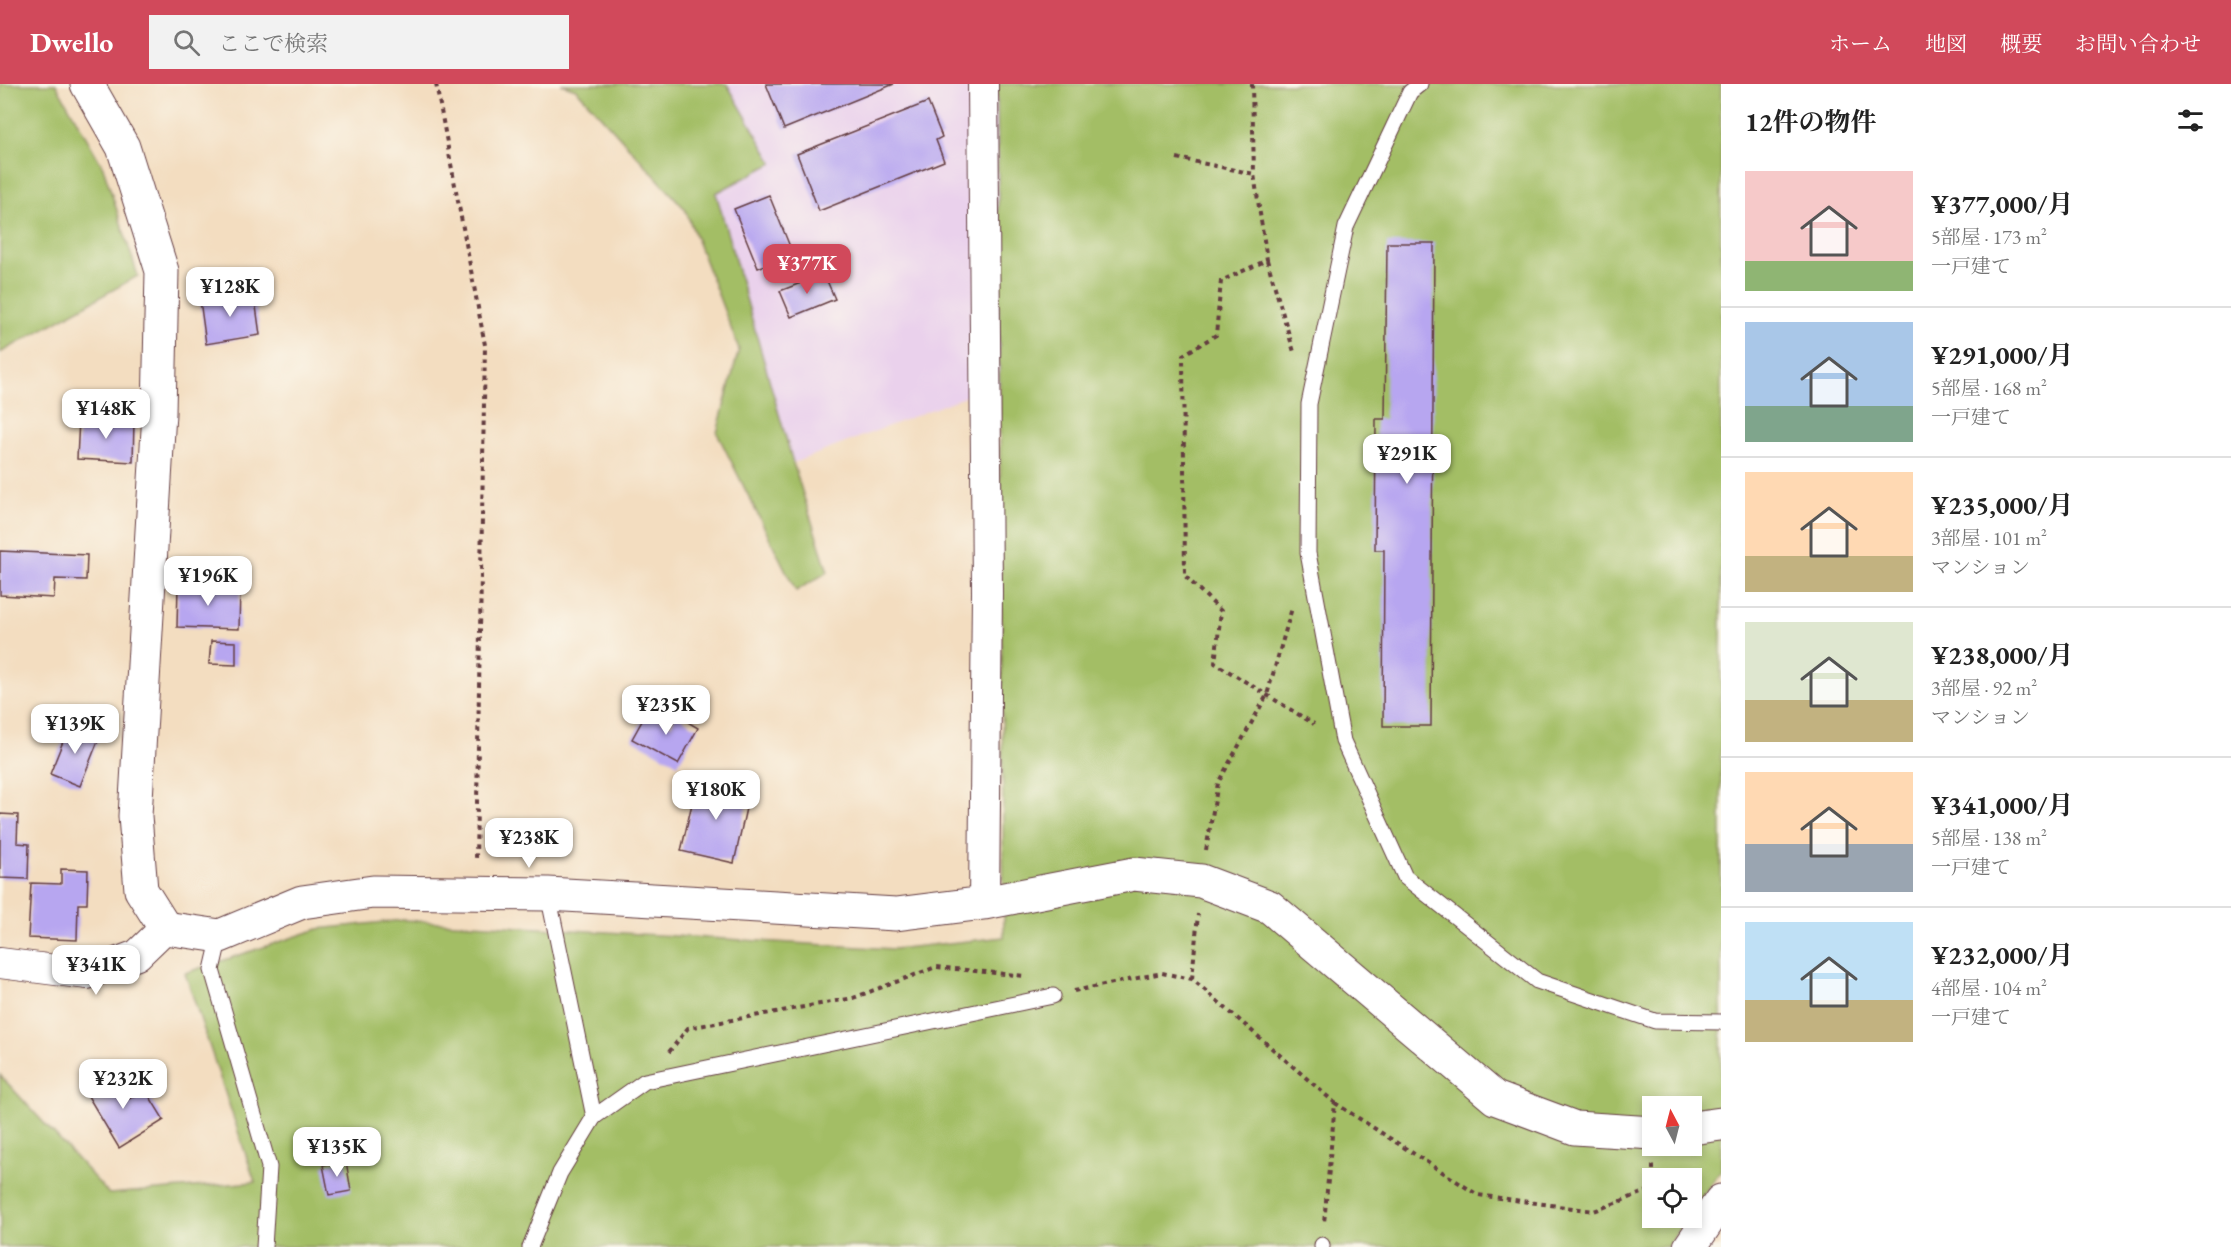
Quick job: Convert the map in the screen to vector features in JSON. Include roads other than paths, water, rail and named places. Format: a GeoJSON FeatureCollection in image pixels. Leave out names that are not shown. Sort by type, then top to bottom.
{"type":"FeatureCollection","features":[{"type":"Feature","properties":{"kind":"street"},"geometry":{"type":"LineString","coordinates":[[87,84],[123,147],[162,271],[159,413],[135,816],[141,890],[165,928],[220,936],[302,902],[373,892],[548,894],[896,914],[984,903],[1134,874],[1201,880],[1270,907],[1495,1098],[1575,1128],[1642,1143]]}},
{"type":"Feature","properties":{"kind":"street"},"geometry":{"type":"LineString","coordinates":[[983,84],[987,592],[984,903]]}},
{"type":"Feature","properties":{"kind":"street"},"geometry":{"type":"LineString","coordinates":[[0,963],[87,974],[137,955],[165,928]]}},
{"type":"Feature","properties":{"kind":"street"},"geometry":{"type":"LineString","coordinates":[[1702,1127],[1721,1124]]}},
{"type":"Feature","properties":{"kind":"street"},"geometry":{"type":"LineString","coordinates":[[1690,1247],[1721,1201]]}},
{"type":"Feature","properties":{"kind":"lane"},"geometry":{"type":"LineString","coordinates":[[1420,84],[1410,92],[1346,227],[1310,404],[1308,553],[1343,741],[1405,877],[1537,981],[1656,1021],[1721,1022]]}},
{"type":"Feature","properties":{"kind":"lane"},"geometry":{"type":"LineString","coordinates":[[548,894],[594,1117]]}},
{"type":"Feature","properties":{"kind":"lane"},"geometry":{"type":"LineString","coordinates":[[220,936],[212,970],[269,1167],[264,1247]]}},
{"type":"Feature","properties":{"kind":"lane"},"geometry":{"type":"LineString","coordinates":[[530,1247],[560,1173],[594,1117],[645,1081],[1053,996]]}}]}
